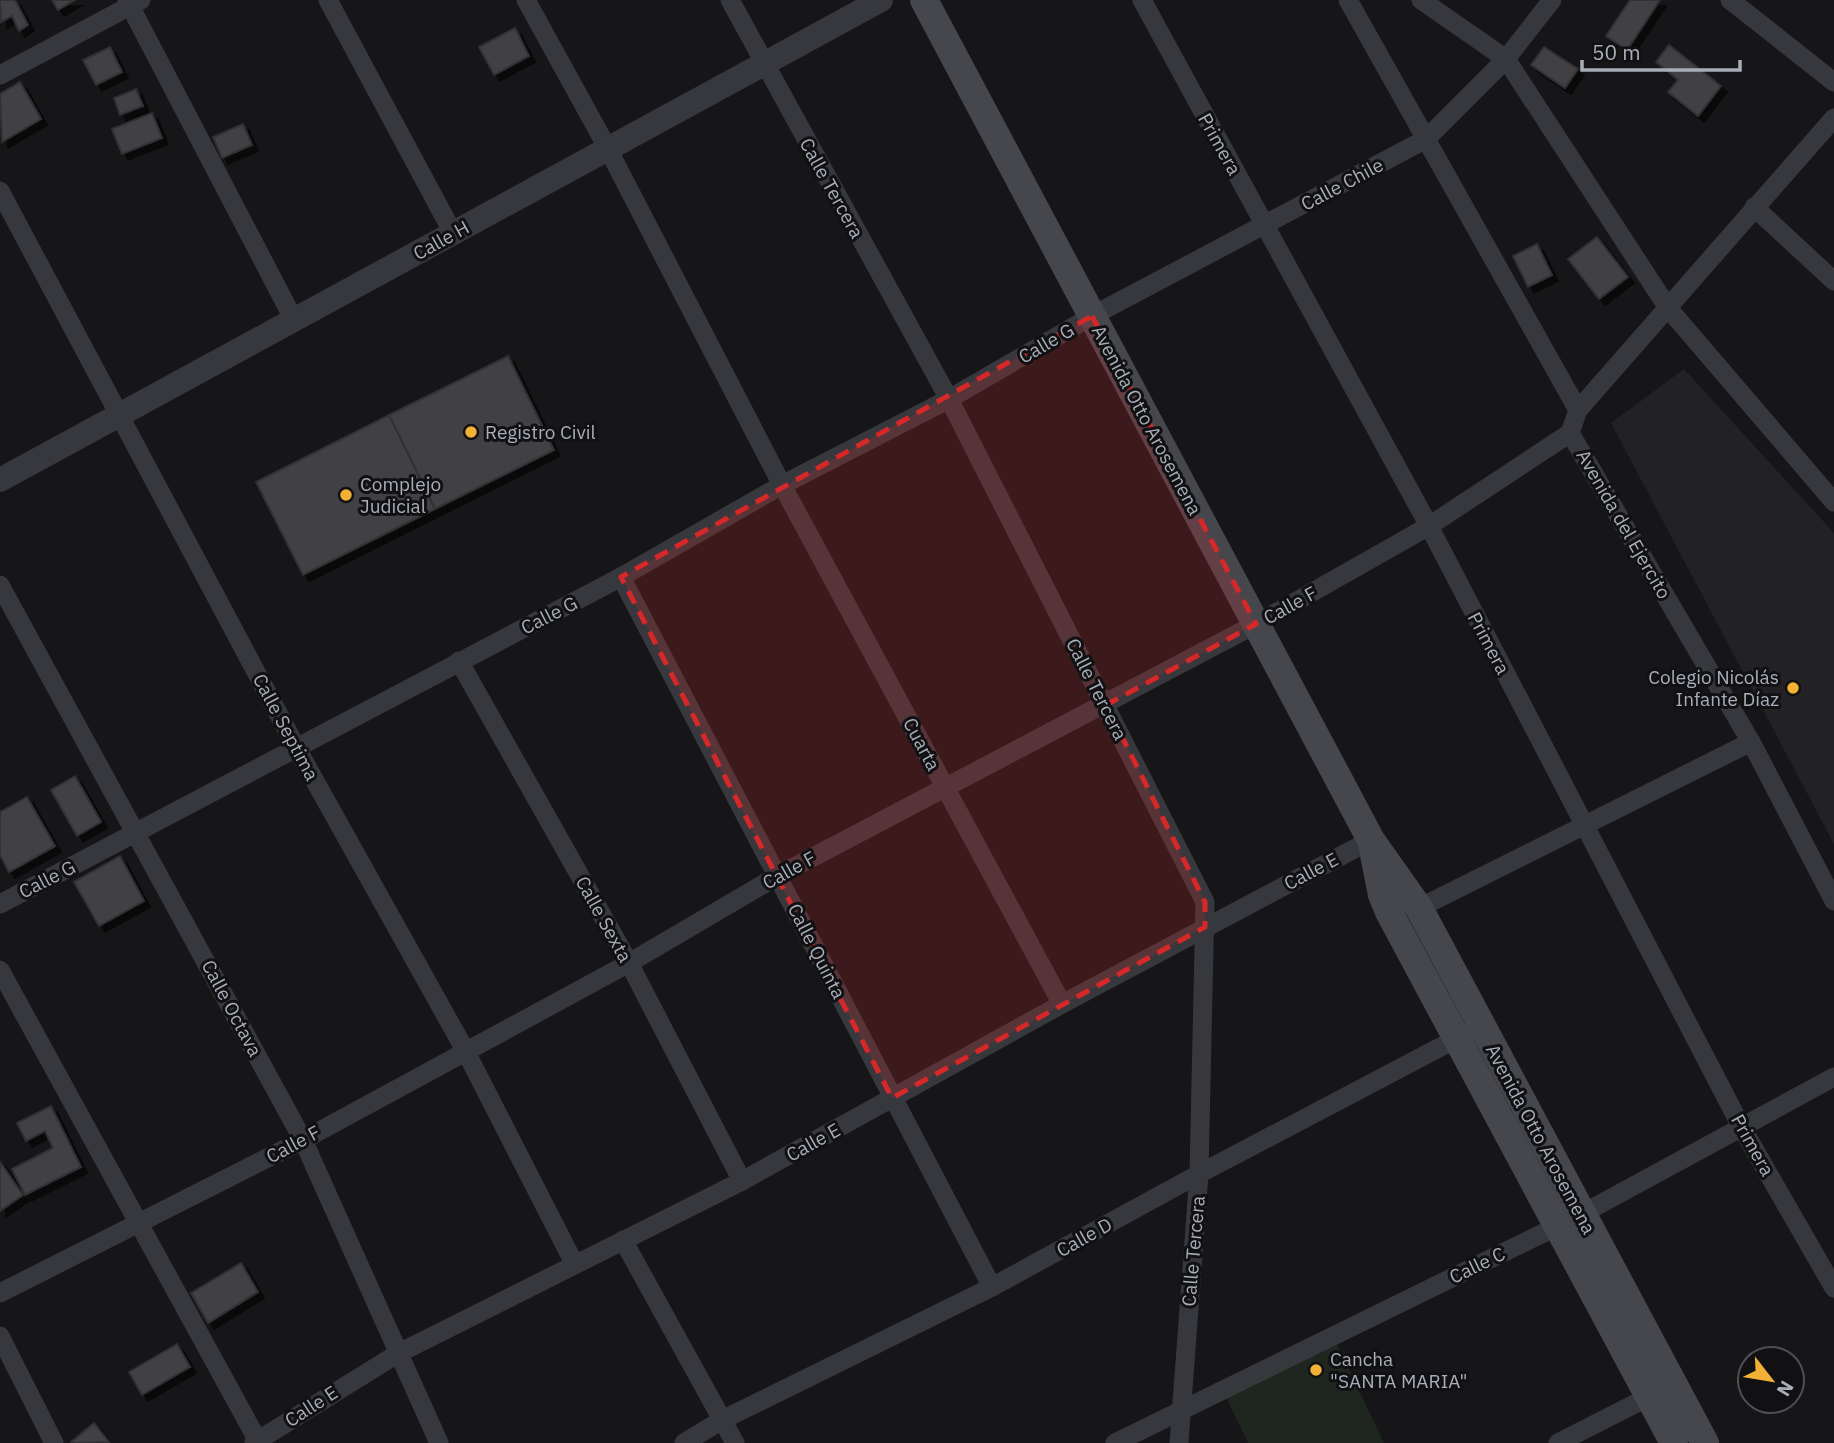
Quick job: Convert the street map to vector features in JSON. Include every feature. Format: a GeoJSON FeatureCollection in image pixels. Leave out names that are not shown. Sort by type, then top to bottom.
{"type":"FeatureCollection","features":[{"type":"Feature","properties":{"kind":"main road","name":"Avenida Otto Arosemena"},"geometry":{"type":"LineString","coordinates":[[924,0],[1371,840],[1419,908],[1470,1032],[1660,1390],[1705,1443]]}},
{"type":"Feature","properties":{"kind":"main road","name":"Avenida Otto Arosemena"},"geometry":{"type":"LineString","coordinates":[[1371,840],[1382,895],[1389,912],[1470,1032]]}},
{"type":"Feature","properties":{"kind":"main road","name":"Avenida Otto Arosemena"},"geometry":{"type":"LineString","coordinates":[[1660,1390],[1674,1443]]}},
{"type":"Feature","properties":{"kind":"street"},"geometry":{"type":"LineString","coordinates":[[328,0],[453,233]]}},
{"type":"Feature","properties":{"kind":"street","name":"Cuarta"},"geometry":{"type":"LineString","coordinates":[[526,0],[608,149],[782,485],[1062,1004]]}},
{"type":"Feature","properties":{"kind":"street","name":"Calle Tercera"},"geometry":{"type":"LineString","coordinates":[[730,0],[949,398],[1205,902],[1199,1174],[1179,1443]]}},
{"type":"Feature","properties":{"kind":"street","name":"Calle H"},"geometry":{"type":"LineString","coordinates":[[0,480],[881,0]]}},
{"type":"Feature","properties":{"kind":"street","name":"Primera"},"geometry":{"type":"LineString","coordinates":[[1142,0],[1429,526],[1742,1128],[1834,1288]]}},
{"type":"Feature","properties":{"kind":"street"},"geometry":{"type":"LineString","coordinates":[[1348,0],[1578,410],[1834,118]]}},
{"type":"Feature","properties":{"kind":"street"},"geometry":{"type":"LineString","coordinates":[[1421,0],[1506,59],[1668,308],[1834,502]]}},
{"type":"Feature","properties":{"kind":"street","name":"Calle Chile"},"geometry":{"type":"LineString","coordinates":[[1092,316],[1426,139],[1506,59],[1552,0]]}},
{"type":"Feature","properties":{"kind":"street"},"geometry":{"type":"LineString","coordinates":[[1730,0],[1834,82]]}},
{"type":"Feature","properties":{"kind":"street"},"geometry":{"type":"LineString","coordinates":[[0,75],[133,2],[294,320]]}},
{"type":"Feature","properties":{"kind":"street","name":"Calle Septima"},"geometry":{"type":"LineString","coordinates":[[0,191],[296,747],[465,1051],[574,1263]]}},
{"type":"Feature","properties":{"kind":"street"},"geometry":{"type":"LineString","coordinates":[[1754,207],[1834,281]]}},
{"type":"Feature","properties":{"kind":"street","name":"Calle G"},"geometry":{"type":"LineString","coordinates":[[0,904],[621,577],[782,485],[949,398],[1092,316]]}},
{"type":"Feature","properties":{"kind":"street","name":"Avenida del Ejercito"},"geometry":{"type":"LineString","coordinates":[[1578,410],[1570,433],[1751,742],[1834,901]]}},
{"type":"Feature","properties":{"kind":"street","name":"Calle F"},"geometry":{"type":"LineString","coordinates":[[0,1293],[303,1140],[629,963],[779,875],[1256,624],[1429,526],[1570,433]]}},
{"type":"Feature","properties":{"kind":"street","name":"Calle Quinta"},"geometry":{"type":"LineString","coordinates":[[621,577],[992,1287]]}},
{"type":"Feature","properties":{"kind":"street","name":"Calle Octava"},"geometry":{"type":"LineString","coordinates":[[0,585],[138,833],[303,1140],[439,1443]]}},
{"type":"Feature","properties":{"kind":"street","name":"Calle Sexta"},"geometry":{"type":"LineString","coordinates":[[459,661],[629,963],[742,1181]]}},
{"type":"Feature","properties":{"kind":"street"},"geometry":{"type":"LineString","coordinates":[[1419,908],[1751,742]]}},
{"type":"Feature","properties":{"kind":"street","name":"Calle E"},"geometry":{"type":"LineString","coordinates":[[256,1442],[397,1354],[742,1181],[1062,1004],[1371,840]]}},
{"type":"Feature","properties":{"kind":"street"},"geometry":{"type":"LineString","coordinates":[[0,970],[256,1442]]}},
{"type":"Feature","properties":{"kind":"street","name":"Calle D"},"geometry":{"type":"LineString","coordinates":[[684,1443],[722,1420],[992,1287],[1199,1174],[1470,1032]]}},
{"type":"Feature","properties":{"kind":"street","name":"Calle C"},"geometry":{"type":"LineString","coordinates":[[1115,1443],[1180,1408],[1569,1221],[1834,1077]]}},
{"type":"Feature","properties":{"kind":"street"},"geometry":{"type":"LineString","coordinates":[[623,1240],[735,1443]]}},
{"type":"Feature","properties":{"kind":"street"},"geometry":{"type":"LineString","coordinates":[[0,1336],[54,1443]]}},
{"type":"Feature","properties":{"kind":"street"},"geometry":{"type":"LineString","coordinates":[[1558,1443],[1660,1390]]}},
{"type":"Feature","properties":{"kind":"highlighted area"},"geometry":{"type":"Polygon","coordinates":[[[1092,316],[1256,624],[1106,705],[1205,902],[1205,927],[892,1098],[621,577],[1092,316]]]}},
{"type":"Feature","properties":{"kind":"shaded area","name":"Colegio Nicolás Infante Díaz"},"geometry":{"type":"Polygon","coordinates":[[[1684,369],[1834,533],[1834,844],[1611,423],[1684,369]]]}},
{"type":"Feature","properties":{"kind":"shaded area","name":"Cancha \"SANTA MARIA\""},"geometry":{"type":"Polygon","coordinates":[[[1337,1344],[1384,1443],[1248,1443],[1226,1397],[1337,1344]]]}},
{"type":"Feature","properties":{"kind":"building"},"geometry":{"type":"Polygon","coordinates":[[[0,0],[15,0],[28,25],[19,31],[12,16],[1,22],[0,0]]]}},
{"type":"Feature","properties":{"kind":"building"},"geometry":{"type":"Polygon","coordinates":[[[52,0],[75,0],[58,10],[52,0]]]}},
{"type":"Feature","properties":{"kind":"building"},"geometry":{"type":"Polygon","coordinates":[[[1630,0],[1660,0],[1627,50],[1606,36],[1630,0]]]}},
{"type":"Feature","properties":{"kind":"building"},"geometry":{"type":"Polygon","coordinates":[[[515,28],[529,56],[494,75],[479,47],[515,28]]]}},
{"type":"Feature","properties":{"kind":"building"},"geometry":{"type":"Polygon","coordinates":[[[1669,45],[1721,86],[1698,116],[1668,92],[1678,80],[1656,62],[1669,45]]]}},
{"type":"Feature","properties":{"kind":"building"},"geometry":{"type":"Polygon","coordinates":[[[110,47],[122,72],[96,85],[83,60],[110,47]]]}},
{"type":"Feature","properties":{"kind":"building"},"geometry":{"type":"Polygon","coordinates":[[[1544,47],[1578,69],[1565,88],[1531,65],[1544,47]]]}},
{"type":"Feature","properties":{"kind":"building"},"geometry":{"type":"Polygon","coordinates":[[[20,82],[41,119],[2,142],[0,94],[20,82]]]}},
{"type":"Feature","properties":{"kind":"building"},"geometry":{"type":"Polygon","coordinates":[[[136,89],[143,106],[120,115],[114,98],[136,89]]]}},
{"type":"Feature","properties":{"kind":"building"},"geometry":{"type":"Polygon","coordinates":[[[152,113],[162,138],[122,154],[112,129],[152,113]]]}},
{"type":"Feature","properties":{"kind":"building"},"geometry":{"type":"Polygon","coordinates":[[[243,124],[252,145],[222,158],[213,137],[243,124]]]}},
{"type":"Feature","properties":{"kind":"building"},"geometry":{"type":"Polygon","coordinates":[[[1597,237],[1628,277],[1599,299],[1568,259],[1597,237]]]}},
{"type":"Feature","properties":{"kind":"building"},"geometry":{"type":"Polygon","coordinates":[[[1537,244],[1552,275],[1528,287],[1513,256],[1537,244]]]}},
{"type":"Feature","properties":{"kind":"building","name":"Registro Civil"},"geometry":{"type":"Polygon","coordinates":[[[508,356],[554,450],[435,509],[389,415],[508,356]]]}},
{"type":"Feature","properties":{"kind":"building","name":"Complejo Judicial"},"geometry":{"type":"Polygon","coordinates":[[[389,415],[435,509],[303,575],[256,482],[389,415]]]}},
{"type":"Feature","properties":{"kind":"building"},"geometry":{"type":"Polygon","coordinates":[[[75,776],[101,822],[77,836],[51,790],[75,776]]]}},
{"type":"Feature","properties":{"kind":"building"},"geometry":{"type":"Polygon","coordinates":[[[27,797],[55,846],[9,872],[0,855],[0,812],[27,797]]]}},
{"type":"Feature","properties":{"kind":"building"},"geometry":{"type":"Polygon","coordinates":[[[120,856],[144,901],[99,926],[74,882],[120,856]]]}},
{"type":"Feature","properties":{"kind":"building"},"geometry":{"type":"Polygon","coordinates":[[[51,1106],[81,1167],[25,1195],[12,1169],[53,1148],[45,1131],[26,1141],[17,1123],[51,1106]]]}},
{"type":"Feature","properties":{"kind":"building"},"geometry":{"type":"Polygon","coordinates":[[[0,1162],[23,1195],[0,1211],[0,1162]]]}},
{"type":"Feature","properties":{"kind":"building"},"geometry":{"type":"Polygon","coordinates":[[[241,1263],[258,1292],[208,1323],[191,1293],[241,1263]]]}},
{"type":"Feature","properties":{"kind":"building"},"geometry":{"type":"Polygon","coordinates":[[[177,1344],[190,1367],[142,1395],[129,1372],[177,1344]]]}},
{"type":"Feature","properties":{"kind":"building"},"geometry":{"type":"Polygon","coordinates":[[[94,1423],[109,1442],[71,1443],[71,1442],[94,1423]]]}},
{"type":"Feature","properties":{"kind":"place","name":"Registro Civil"},"geometry":{"type":"Point","coordinates":[471,432]}},
{"type":"Feature","properties":{"kind":"place","name":"Complejo Judicial"},"geometry":{"type":"Point","coordinates":[346,495]}},
{"type":"Feature","properties":{"kind":"place","name":"Colegio Nicolás Infante Díaz"},"geometry":{"type":"Point","coordinates":[1793,688]}},
{"type":"Feature","properties":{"kind":"place","name":"Cancha \"SANTA MARIA\""},"geometry":{"type":"Point","coordinates":[1316,1370]}}]}
